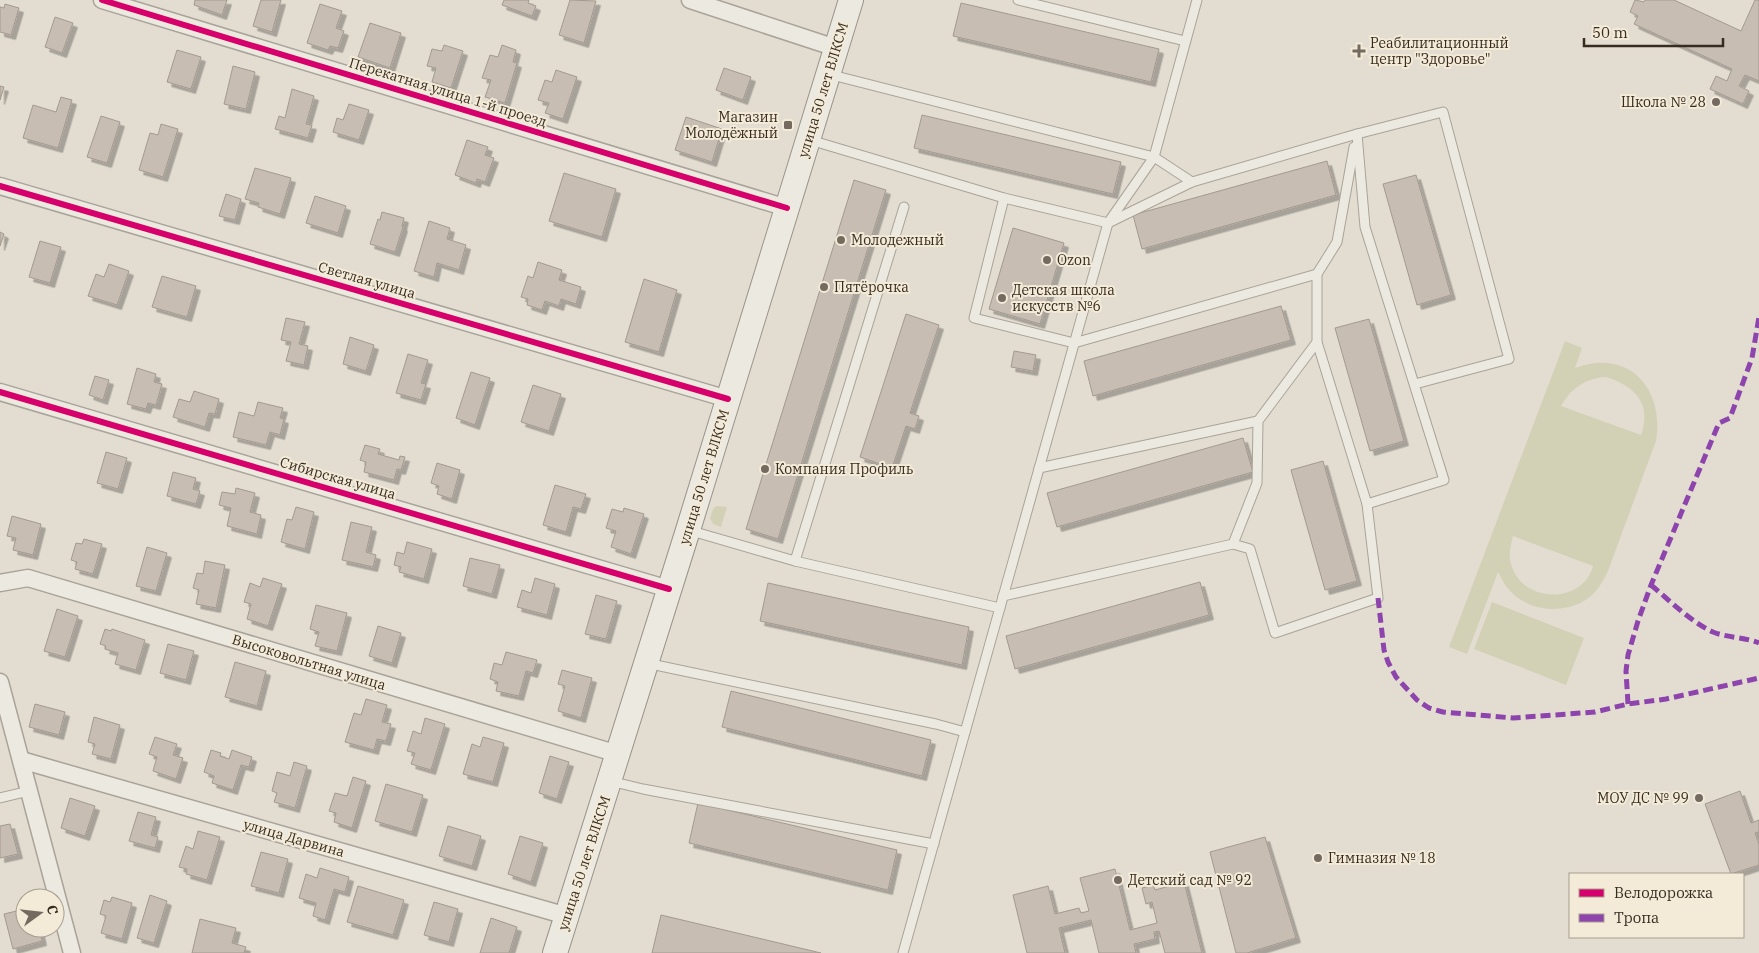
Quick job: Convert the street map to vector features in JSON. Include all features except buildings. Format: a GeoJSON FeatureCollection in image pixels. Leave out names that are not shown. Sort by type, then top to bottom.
{"type":"FeatureCollection","features":[{"type":"Feature","properties":{"kind":"main road","name":"улица 50 лет ВЛКСМ"},"geometry":{"type":"LineString","coordinates":[[556,953],[851,0]]}},
{"type":"Feature","properties":{"kind":"street","name":"Перекатная улица 1-й проезд"},"geometry":{"type":"LineString","coordinates":[[102,0],[787,208]]}},
{"type":"Feature","properties":{"kind":"street"},"geometry":{"type":"LineString","coordinates":[[690,0],[836,48]]}},
{"type":"Feature","properties":{"kind":"street","name":"Светлая улица"},"geometry":{"type":"LineString","coordinates":[[0,186],[728,399]]}},
{"type":"Feature","properties":{"kind":"street","name":"Сибирская улица"},"geometry":{"type":"LineString","coordinates":[[0,392],[669,589]]}},
{"type":"Feature","properties":{"kind":"street","name":"Высоковольтная улица"},"geometry":{"type":"LineString","coordinates":[[0,583],[28,578],[618,754]]}},
{"type":"Feature","properties":{"kind":"street"},"geometry":{"type":"LineString","coordinates":[[0,682],[72,953]]}},
{"type":"Feature","properties":{"kind":"street","name":"улица Дарвина"},"geometry":{"type":"LineString","coordinates":[[21,760],[567,916]]}},
{"type":"Feature","properties":{"kind":"lane"},"geometry":{"type":"LineString","coordinates":[[1018,0],[1185,41]]}},
{"type":"Feature","properties":{"kind":"lane"},"geometry":{"type":"LineString","coordinates":[[903,953],[1108,223],[1154,157],[1197,0]]}},
{"type":"Feature","properties":{"kind":"lane"},"geometry":{"type":"LineString","coordinates":[[828,74],[1154,157],[1192,182]]}},
{"type":"Feature","properties":{"kind":"lane"},"geometry":{"type":"LineString","coordinates":[[808,140],[1004,198],[1108,223],[1192,182],[1357,134],[1443,112],[1509,359],[1415,384]]}},
{"type":"Feature","properties":{"kind":"lane"},"geometry":{"type":"LineString","coordinates":[[1003,596],[1233,544],[1250,549],[1275,633],[1378,598],[1367,504],[1317,342],[1317,274],[1337,242],[1357,134]]}},
{"type":"Feature","properties":{"kind":"lane"},"geometry":{"type":"LineString","coordinates":[[1357,134],[1365,227],[1444,480],[1367,504]]}},
{"type":"Feature","properties":{"kind":"lane"},"geometry":{"type":"LineString","coordinates":[[1004,198],[974,318],[1074,343],[1317,274]]}},
{"type":"Feature","properties":{"kind":"lane"},"geometry":{"type":"LineString","coordinates":[[795,561],[904,207]]}},
{"type":"Feature","properties":{"kind":"lane"},"geometry":{"type":"LineString","coordinates":[[1233,544],[1257,483],[1258,421],[1317,342]]}},
{"type":"Feature","properties":{"kind":"lane"},"geometry":{"type":"LineString","coordinates":[[1039,468],[1258,421]]}},
{"type":"Feature","properties":{"kind":"lane"},"geometry":{"type":"LineString","coordinates":[[688,530],[795,561],[1000,608]]}},
{"type":"Feature","properties":{"kind":"lane"},"geometry":{"type":"LineString","coordinates":[[646,662],[965,732]]}},
{"type":"Feature","properties":{"kind":"lane"},"geometry":{"type":"LineString","coordinates":[[610,781],[643,789],[934,844]]}},
{"type":"Feature","properties":{"kind":"lane"},"geometry":{"type":"LineString","coordinates":[[0,798],[29,791]]}},
{"type":"Feature","properties":{"kind":"green space"},"geometry":{"type":"Polygon","coordinates":[[[1565,341],[1582,348],[1575,368],[1594,363],[1611,364],[1626,368],[1639,377],[1648,389],[1655,404],[1657,422],[1656,441],[1602,583],[1591,596],[1577,604],[1566,608],[1544,608],[1533,606],[1514,594],[1498,572],[1467,654],[1449,647],[1565,341]],[[1606,377],[1592,379],[1580,385],[1569,394],[1561,406],[1641,435],[1644,414],[1638,398],[1633,391],[1606,377]],[[1513,536],[1510,559],[1515,573],[1524,584],[1536,591],[1549,594],[1563,594],[1576,589],[1586,580],[1593,566],[1513,536]]]}},
{"type":"Feature","properties":{"kind":"green space"},"geometry":{"type":"Polygon","coordinates":[[[716,506],[727,507],[721,527],[713,524],[710,518],[716,506]]]}},
{"type":"Feature","properties":{"kind":"green space"},"geometry":{"type":"Polygon","coordinates":[[[1492,602],[1584,638],[1566,685],[1474,649],[1492,602]]]}},
{"type":"Feature","properties":{"kind":"marked path"},"geometry":{"type":"LineString","coordinates":[[1628,704],[1626,671],[1628,655],[1638,621],[1651,585],[1719,423],[1730,418],[1752,358],[1759,317]]}},
{"type":"Feature","properties":{"kind":"marked path"},"geometry":{"type":"LineString","coordinates":[[1651,585],[1705,628],[1719,634],[1759,643]]}},
{"type":"Feature","properties":{"kind":"marked path"},"geometry":{"type":"LineString","coordinates":[[1378,598],[1384,650],[1396,677],[1417,700],[1429,708],[1443,712],[1513,718],[1595,712],[1628,704],[1666,699],[1759,678]]}},
{"type":"Feature","properties":{"kind":"cycle path"},"geometry":{"type":"LineString","coordinates":[[102,0],[787,208]]}},
{"type":"Feature","properties":{"kind":"cycle path"},"geometry":{"type":"LineString","coordinates":[[0,186],[728,399]]}},
{"type":"Feature","properties":{"kind":"cycle path"},"geometry":{"type":"LineString","coordinates":[[0,392],[669,589]]}},
{"type":"Feature","properties":{"kind":"place","name":"Реабилитационный центр \"Здоровье\""},"geometry":{"type":"Point","coordinates":[1359,51]}},
{"type":"Feature","properties":{"kind":"place","name":"Школа № 28"},"geometry":{"type":"Point","coordinates":[1716,102]}},
{"type":"Feature","properties":{"kind":"place","name":"Магазин Молодёжный"},"geometry":{"type":"Point","coordinates":[788,125]}},
{"type":"Feature","properties":{"kind":"place","name":"Молодежный"},"geometry":{"type":"Point","coordinates":[841,240]}},
{"type":"Feature","properties":{"kind":"place","name":"Ozon"},"geometry":{"type":"Point","coordinates":[1047,260]}},
{"type":"Feature","properties":{"kind":"place","name":"Пятёрочка"},"geometry":{"type":"Point","coordinates":[824,287]}},
{"type":"Feature","properties":{"kind":"place","name":"Детская школа искусств №6"},"geometry":{"type":"Point","coordinates":[1002,298]}},
{"type":"Feature","properties":{"kind":"place","name":"Компания Профиль"},"geometry":{"type":"Point","coordinates":[765,469]}},
{"type":"Feature","properties":{"kind":"place","name":"МОУ ДС № 99"},"geometry":{"type":"Point","coordinates":[1699,798]}},
{"type":"Feature","properties":{"kind":"place","name":"Гимназия № 18"},"geometry":{"type":"Point","coordinates":[1318,858]}},
{"type":"Feature","properties":{"kind":"place","name":"Детский сад № 92"},"geometry":{"type":"Point","coordinates":[1118,880]}}]}
